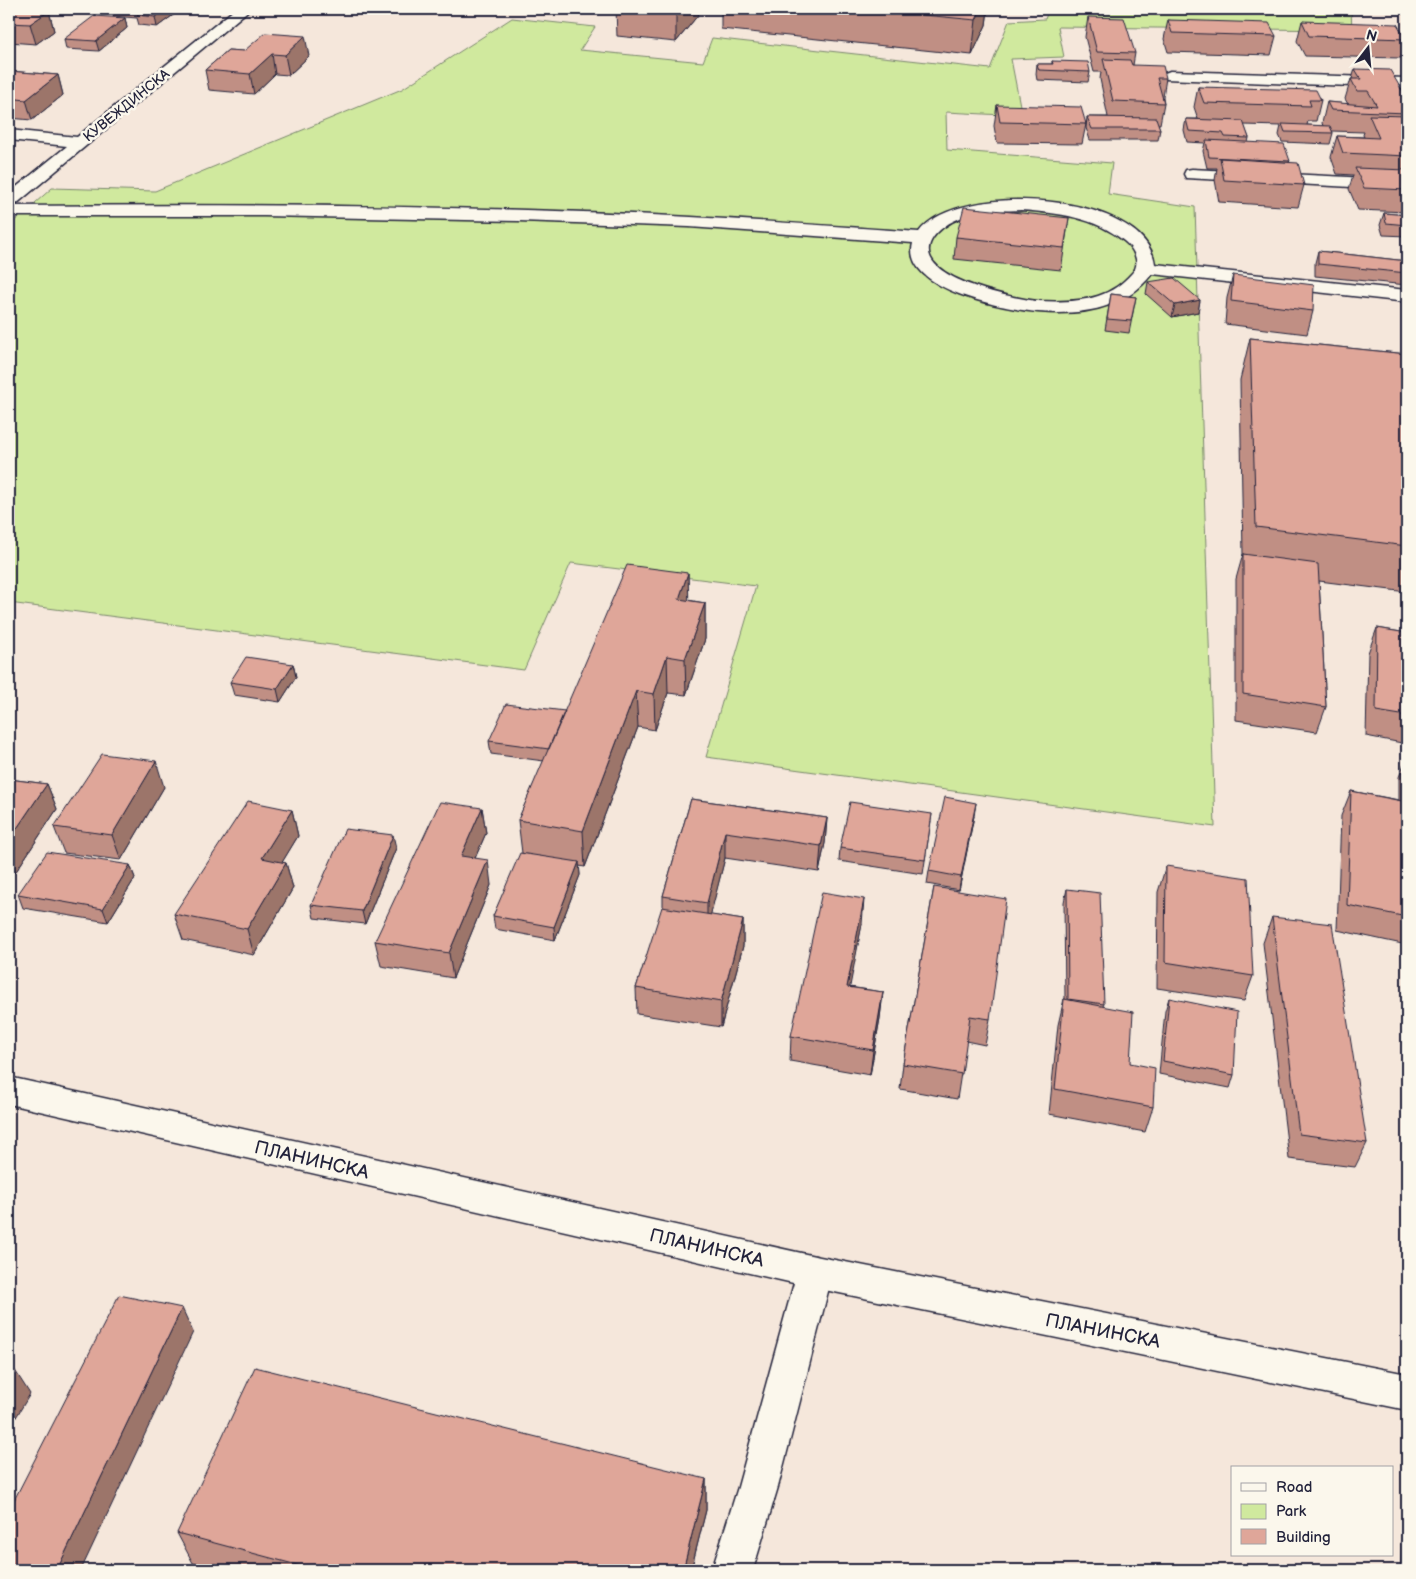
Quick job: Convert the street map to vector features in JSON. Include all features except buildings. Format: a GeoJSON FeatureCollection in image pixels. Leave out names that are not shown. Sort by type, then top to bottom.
{"type":"FeatureCollection","features":[{"type":"Feature","properties":{"kind":"street","name":"КУВЕЖДИНСКА"},"geometry":{"type":"LineString","coordinates":[[9,201],[243,9]]}},
{"type":"Feature","properties":{"kind":"street"},"geometry":{"type":"LineString","coordinates":[[1170,76],[1407,83]]}},
{"type":"Feature","properties":{"kind":"street"},"geometry":{"type":"LineString","coordinates":[[9,135],[80,142]]}},
{"type":"Feature","properties":{"kind":"street"},"geometry":{"type":"LineString","coordinates":[[1192,174],[1407,185]]}},
{"type":"Feature","properties":{"kind":"street"},"geometry":{"type":"LineString","coordinates":[[994,206],[1049,207],[1076,212],[1121,230],[1136,242],[1144,255],[1146,268],[1138,281],[1124,292],[1102,301],[1060,306],[1014,305],[985,299],[959,289],[939,278],[926,265],[920,251],[923,238],[933,226],[949,217],[970,210],[994,206]]}},
{"type":"Feature","properties":{"kind":"street"},"geometry":{"type":"LineString","coordinates":[[9,211],[201,211],[501,215],[691,222],[923,238]]}},
{"type":"Feature","properties":{"kind":"street"},"geometry":{"type":"LineString","coordinates":[[1146,268],[1407,296]]}},
{"type":"Feature","properties":{"kind":"street","name":"ПЛАНИНСКА"},"geometry":{"type":"LineString","coordinates":[[9,1090],[815,1272],[1407,1392]]}},
{"type":"Feature","properties":{"kind":"street"},"geometry":{"type":"LineString","coordinates":[[732,1570],[758,1488],[815,1272]]}},
{"type":"Feature","properties":{"kind":"green space"},"geometry":{"type":"Polygon","coordinates":[[[1049,9],[1351,9],[1352,30],[1058,27],[1064,57],[1011,59],[1022,116],[946,112],[947,150],[1112,163],[1108,194],[1195,207],[1215,827],[706,757],[756,586],[571,563],[524,670],[9,603],[9,226],[52,188],[155,191],[402,89],[512,18],[595,27],[580,50],[703,62],[712,38],[990,69],[1009,21],[1045,19],[1049,9]]]}}]}
